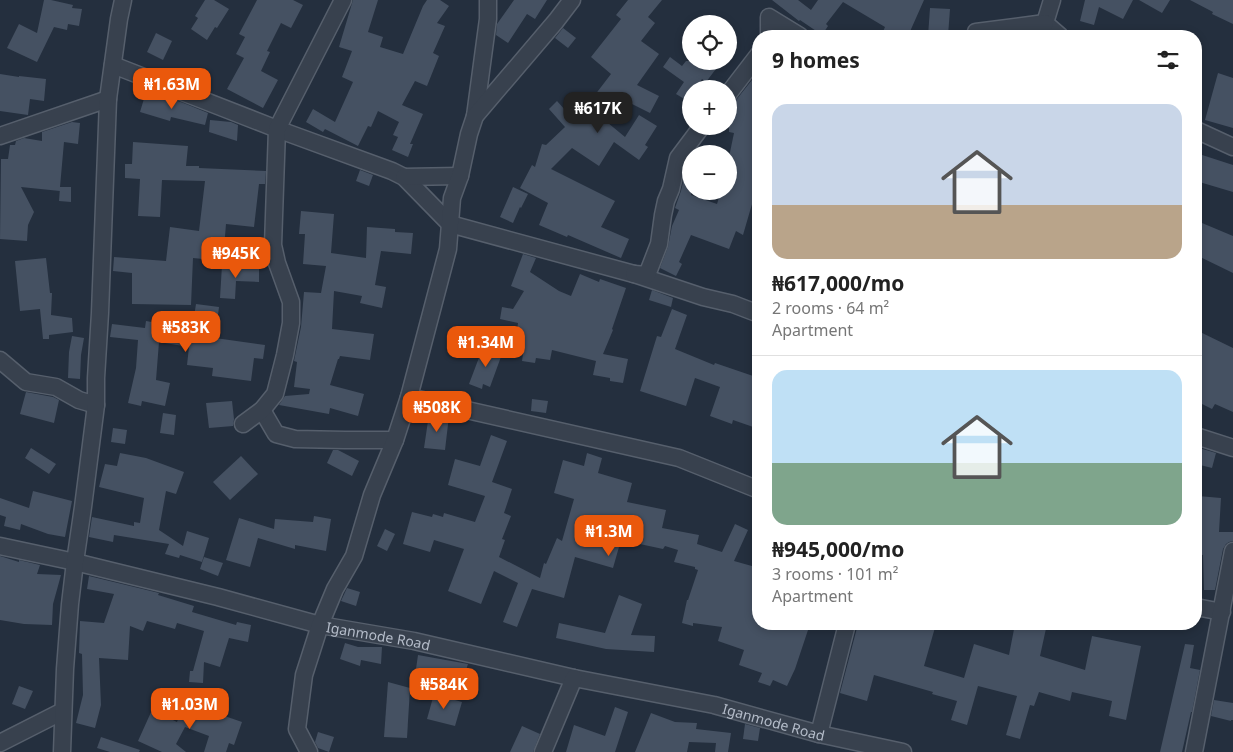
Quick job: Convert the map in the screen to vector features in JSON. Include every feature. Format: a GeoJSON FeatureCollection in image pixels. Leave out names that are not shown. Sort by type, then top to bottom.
{"type":"FeatureCollection","features":[{"type":"Feature","properties":{"kind":"street"},"geometry":{"type":"LineString","coordinates":[[66,750],[63,711],[74,562],[96,406],[108,99],[123,0]]}},
{"type":"Feature","properties":{"kind":"street"},"geometry":{"type":"LineString","coordinates":[[243,424],[262,410],[275,394],[291,323],[290,302],[273,245],[277,130],[343,0]]}},
{"type":"Feature","properties":{"kind":"street"},"geometry":{"type":"LineString","coordinates":[[309,752],[297,729],[304,675],[320,625],[335,589],[354,556],[372,495],[395,440],[409,398],[448,249],[452,198],[460,176],[475,116],[488,18],[488,0]]}},
{"type":"Feature","properties":{"kind":"street"},"geometry":{"type":"LineString","coordinates":[[475,116],[572,0]]}},
{"type":"Feature","properties":{"kind":"street"},"geometry":{"type":"LineString","coordinates":[[1045,23],[1052,0]]}},
{"type":"Feature","properties":{"kind":"street"},"geometry":{"type":"LineString","coordinates":[[769,30],[769,17],[790,30]]}},
{"type":"Feature","properties":{"kind":"street"},"geometry":{"type":"LineString","coordinates":[[991,30],[1045,23],[1053,30]]}},
{"type":"Feature","properties":{"kind":"street"},"geometry":{"type":"LineString","coordinates":[[737,83],[752,63]]}},
{"type":"Feature","properties":{"kind":"street"},"geometry":{"type":"LineString","coordinates":[[114,65],[277,130],[392,171],[404,177],[450,224],[634,274],[752,311]]}},
{"type":"Feature","properties":{"kind":"street"},"geometry":{"type":"LineString","coordinates":[[0,136],[108,99]]}},
{"type":"Feature","properties":{"kind":"street"},"geometry":{"type":"LineString","coordinates":[[1202,133],[1233,147]]}},
{"type":"Feature","properties":{"kind":"street"},"geometry":{"type":"LineString","coordinates":[[634,274],[647,275],[659,244],[663,215],[672,189],[678,158],[695,135]]}},
{"type":"Feature","properties":{"kind":"street"},"geometry":{"type":"LineString","coordinates":[[404,177],[460,176]]}},
{"type":"Feature","properties":{"kind":"street"},"geometry":{"type":"LineString","coordinates":[[0,360],[26,382],[56,387],[79,400],[96,406]]}},
{"type":"Feature","properties":{"kind":"street"},"geometry":{"type":"LineString","coordinates":[[409,398],[679,458],[752,487]]}},
{"type":"Feature","properties":{"kind":"street"},"geometry":{"type":"LineString","coordinates":[[262,410],[276,434],[295,438],[395,440]]}},
{"type":"Feature","properties":{"kind":"street"},"geometry":{"type":"LineString","coordinates":[[1202,438],[1233,448]]}},
{"type":"Feature","properties":{"kind":"street","name":"Iganmode Road"},"geometry":{"type":"LineString","coordinates":[[0,546],[218,597],[320,625],[414,641],[574,678],[714,705],[819,734],[903,752]]}},
{"type":"Feature","properties":{"kind":"street"},"geometry":{"type":"LineString","coordinates":[[1194,752],[1233,551]]}},
{"type":"Feature","properties":{"kind":"street"},"geometry":{"type":"LineString","coordinates":[[1202,608],[1222,612]]}},
{"type":"Feature","properties":{"kind":"street"},"geometry":{"type":"LineString","coordinates":[[819,734],[845,630]]}},
{"type":"Feature","properties":{"kind":"street"},"geometry":{"type":"LineString","coordinates":[[543,752],[574,678]]}},
{"type":"Feature","properties":{"kind":"street"},"geometry":{"type":"LineString","coordinates":[[0,743],[63,711]]}},
{"type":"Feature","properties":{"kind":"building"},"geometry":{"type":"Polygon","coordinates":[[[44,0],[73,5],[72,8],[82,9],[79,26],[68,24],[67,30],[54,27],[37,62],[7,48],[19,24],[37,33],[44,0]]]}},
{"type":"Feature","properties":{"kind":"building"},"geometry":{"type":"Polygon","coordinates":[[[205,0],[214,0],[229,9],[207,40],[191,29],[198,18],[195,16],[205,0]]]}},
{"type":"Feature","properties":{"kind":"building"},"geometry":{"type":"Polygon","coordinates":[[[257,0],[293,0],[303,5],[291,28],[281,23],[267,51],[270,52],[261,71],[278,80],[263,108],[227,89],[244,58],[236,54],[245,37],[239,34],[257,0]]]}},
{"type":"Feature","properties":{"kind":"building"},"geometry":{"type":"Polygon","coordinates":[[[353,0],[378,0],[368,32],[383,37],[380,47],[403,54],[427,0],[440,0],[449,6],[437,23],[445,26],[433,53],[439,56],[427,86],[415,81],[402,105],[423,114],[410,144],[413,144],[408,157],[392,150],[398,137],[393,135],[399,122],[378,111],[371,127],[368,126],[358,146],[325,129],[323,132],[306,122],[313,109],[335,122],[353,82],[342,77],[352,51],[339,47],[353,0]]]}},
{"type":"Feature","properties":{"kind":"building"},"geometry":{"type":"Polygon","coordinates":[[[514,0],[547,0],[535,19],[527,14],[508,43],[496,35],[497,24],[514,0]]]}},
{"type":"Feature","properties":{"kind":"building"},"geometry":{"type":"Polygon","coordinates":[[[628,0],[662,0],[648,17],[655,23],[641,41],[659,54],[637,85],[659,96],[650,113],[618,97],[602,118],[625,137],[639,115],[657,126],[645,145],[648,147],[639,160],[614,142],[599,166],[572,148],[551,169],[615,201],[601,227],[629,239],[621,258],[568,235],[567,237],[539,225],[548,203],[520,188],[532,165],[535,167],[542,144],[546,145],[565,127],[549,109],[557,101],[575,121],[611,74],[591,57],[621,19],[616,15],[628,0]]]}},
{"type":"Feature","properties":{"kind":"building"},"geometry":{"type":"Polygon","coordinates":[[[772,0],[798,0],[811,10],[818,0],[924,0],[911,30],[884,30],[885,27],[843,2],[826,24],[828,26],[825,30],[815,30],[799,21],[772,0]]]}},
{"type":"Feature","properties":{"kind":"building"},"geometry":{"type":"Polygon","coordinates":[[[1085,0],[1133,0],[1123,19],[1099,7],[1094,25],[1080,21],[1085,0]]]}},
{"type":"Feature","properties":{"kind":"building"},"geometry":{"type":"Polygon","coordinates":[[[1139,0],[1170,0],[1162,13],[1139,0]]]}},
{"type":"Feature","properties":{"kind":"building"},"geometry":{"type":"Polygon","coordinates":[[[1190,0],[1233,0],[1233,24],[1212,14],[1213,12],[1190,0]]]}},
{"type":"Feature","properties":{"kind":"building"},"geometry":{"type":"Polygon","coordinates":[[[930,8],[950,9],[948,30],[928,30],[930,8]]]}},
{"type":"Feature","properties":{"kind":"building"},"geometry":{"type":"Polygon","coordinates":[[[563,28],[576,38],[568,48],[555,38],[563,28]]]}},
{"type":"Feature","properties":{"kind":"building"},"geometry":{"type":"Polygon","coordinates":[[[156,33],[172,41],[163,60],[147,52],[156,33]]]}},
{"type":"Feature","properties":{"kind":"building"},"geometry":{"type":"Polygon","coordinates":[[[670,57],[682,66],[682,70],[715,70],[708,80],[682,81],[663,67],[670,57]]]}},
{"type":"Feature","properties":{"kind":"building"},"geometry":{"type":"Polygon","coordinates":[[[1218,73],[1233,78],[1233,128],[1205,120],[1218,73]]]}},
{"type":"Feature","properties":{"kind":"building"},"geometry":{"type":"Polygon","coordinates":[[[0,74],[46,79],[44,101],[30,99],[28,115],[0,111],[0,74]]]}},
{"type":"Feature","properties":{"kind":"building"},"geometry":{"type":"Polygon","coordinates":[[[752,80],[752,204],[743,235],[736,231],[729,249],[691,235],[679,262],[682,264],[676,276],[660,268],[668,247],[672,226],[679,210],[675,208],[682,187],[682,200],[705,200],[717,204],[718,200],[737,200],[737,145],[732,145],[734,135],[737,135],[737,99],[752,80]]]}},
{"type":"Feature","properties":{"kind":"building"},"geometry":{"type":"Polygon","coordinates":[[[682,85],[682,98],[676,94],[682,85]]]}},
{"type":"Feature","properties":{"kind":"building"},"geometry":{"type":"Polygon","coordinates":[[[146,92],[181,102],[208,113],[205,125],[171,117],[170,121],[140,112],[146,92]]]}},
{"type":"Feature","properties":{"kind":"building"},"geometry":{"type":"Polygon","coordinates":[[[210,120],[231,122],[238,125],[237,141],[209,132],[210,120]]]}},
{"type":"Feature","properties":{"kind":"building"},"geometry":{"type":"Polygon","coordinates":[[[72,122],[80,123],[78,144],[64,142],[60,187],[71,187],[71,202],[59,201],[60,191],[21,187],[34,212],[28,225],[27,241],[0,239],[1,159],[8,159],[10,145],[15,145],[16,141],[24,138],[42,141],[42,132],[72,122]]]}},
{"type":"Feature","properties":{"kind":"building"},"geometry":{"type":"Polygon","coordinates":[[[133,142],[188,146],[186,166],[266,171],[265,184],[259,184],[254,227],[226,224],[223,261],[193,258],[191,305],[132,304],[132,273],[113,271],[114,257],[166,261],[170,227],[199,231],[205,181],[162,180],[160,217],[138,216],[140,179],[125,178],[125,164],[132,164],[133,142]]]}},
{"type":"Feature","properties":{"kind":"building"},"geometry":{"type":"Polygon","coordinates":[[[1202,155],[1233,165],[1233,192],[1202,183],[1202,155]]]}},
{"type":"Feature","properties":{"kind":"building"},"geometry":{"type":"Polygon","coordinates":[[[360,170],[373,175],[369,186],[356,181],[360,170]]]}},
{"type":"Feature","properties":{"kind":"building"},"geometry":{"type":"Polygon","coordinates":[[[513,187],[528,194],[513,223],[500,217],[513,187]]]}},
{"type":"Feature","properties":{"kind":"building"},"geometry":{"type":"Polygon","coordinates":[[[301,211],[334,214],[331,253],[366,258],[367,227],[395,229],[395,232],[413,233],[411,254],[381,251],[375,285],[386,287],[382,308],[360,303],[362,296],[334,291],[332,329],[374,334],[370,360],[340,356],[330,385],[364,394],[358,416],[330,408],[329,414],[279,405],[285,396],[309,394],[310,389],[294,387],[297,362],[294,361],[301,327],[304,292],[321,293],[326,266],[303,264],[305,234],[299,234],[301,211]]]}},
{"type":"Feature","properties":{"kind":"building"},"geometry":{"type":"Polygon","coordinates":[[[1202,223],[1233,236],[1233,273],[1202,258],[1202,223]]]}},
{"type":"Feature","properties":{"kind":"building"},"geometry":{"type":"Polygon","coordinates":[[[523,254],[536,258],[530,272],[559,291],[571,296],[580,274],[599,282],[600,279],[626,288],[613,330],[603,354],[628,359],[623,383],[593,375],[596,361],[552,350],[550,360],[536,358],[535,363],[522,361],[523,354],[514,352],[518,323],[500,319],[502,307],[513,309],[524,291],[511,286],[523,254]]]}},
{"type":"Feature","properties":{"kind":"building"},"geometry":{"type":"Polygon","coordinates":[[[46,258],[50,293],[52,293],[51,315],[72,318],[73,332],[49,335],[49,339],[43,339],[40,309],[20,311],[15,261],[46,258]]]}},
{"type":"Feature","properties":{"kind":"building"},"geometry":{"type":"Polygon","coordinates":[[[222,265],[259,267],[259,282],[236,281],[235,299],[220,298],[222,265]]]}},
{"type":"Feature","properties":{"kind":"building"},"geometry":{"type":"Polygon","coordinates":[[[652,290],[673,298],[671,307],[649,300],[652,290]]]}},
{"type":"Feature","properties":{"kind":"building"},"geometry":{"type":"Polygon","coordinates":[[[196,304],[219,307],[215,338],[265,345],[263,359],[254,358],[251,381],[212,376],[213,368],[187,365],[189,347],[159,342],[156,380],[170,383],[165,406],[142,401],[141,406],[128,403],[136,368],[138,340],[110,337],[112,324],[145,328],[146,321],[192,329],[196,304]]]}},
{"type":"Feature","properties":{"kind":"building"},"geometry":{"type":"Polygon","coordinates":[[[672,309],[687,315],[675,349],[714,365],[715,363],[752,376],[752,427],[733,420],[732,424],[710,416],[720,387],[695,378],[686,406],[640,391],[657,336],[661,337],[672,309]]]}},
{"type":"Feature","properties":{"kind":"building"},"geometry":{"type":"Polygon","coordinates":[[[1202,333],[1233,348],[1233,412],[1215,404],[1212,409],[1202,404],[1202,333]]]}},
{"type":"Feature","properties":{"kind":"building"},"geometry":{"type":"Polygon","coordinates":[[[72,336],[84,338],[80,379],[68,378],[72,336]]]}},
{"type":"Feature","properties":{"kind":"building"},"geometry":{"type":"Polygon","coordinates":[[[483,347],[502,354],[490,387],[483,384],[482,389],[469,384],[483,347]]]}},
{"type":"Feature","properties":{"kind":"building"},"geometry":{"type":"Polygon","coordinates":[[[26,392],[53,397],[59,400],[54,423],[20,414],[26,392]]]}},
{"type":"Feature","properties":{"kind":"building"},"geometry":{"type":"Polygon","coordinates":[[[532,399],[548,401],[546,413],[531,411],[532,399]]]}},
{"type":"Feature","properties":{"kind":"building"},"geometry":{"type":"Polygon","coordinates":[[[232,401],[233,426],[209,428],[206,403],[232,401]]]}},
{"type":"Feature","properties":{"kind":"building"},"geometry":{"type":"Polygon","coordinates":[[[163,413],[176,415],[174,435],[160,433],[163,413]]]}},
{"type":"Feature","properties":{"kind":"building"},"geometry":{"type":"Polygon","coordinates":[[[439,414],[449,416],[445,450],[424,448],[428,421],[437,422],[439,414]]]}},
{"type":"Feature","properties":{"kind":"building"},"geometry":{"type":"Polygon","coordinates":[[[113,428],[127,430],[125,444],[111,442],[113,428]]]}},
{"type":"Feature","properties":{"kind":"building"},"geometry":{"type":"Polygon","coordinates":[[[491,435],[507,441],[492,482],[512,489],[504,513],[511,516],[502,539],[505,540],[499,557],[540,578],[544,563],[546,564],[557,538],[562,541],[574,499],[554,493],[563,460],[584,466],[587,453],[602,458],[598,473],[632,483],[627,502],[666,510],[662,528],[699,535],[697,544],[722,552],[735,524],[748,530],[734,561],[752,566],[752,630],[808,630],[795,669],[787,686],[773,680],[770,686],[758,682],[762,673],[739,665],[744,650],[718,641],[722,627],[693,623],[693,626],[682,623],[687,600],[698,570],[695,567],[674,562],[678,550],[665,546],[663,549],[621,540],[613,568],[575,557],[564,598],[532,589],[517,627],[503,622],[518,583],[494,571],[481,604],[448,591],[464,549],[434,540],[430,552],[403,544],[412,512],[432,517],[433,514],[443,517],[444,513],[475,522],[485,496],[448,485],[455,459],[480,466],[491,435]]]}},
{"type":"Feature","properties":{"kind":"building"},"geometry":{"type":"Polygon","coordinates":[[[31,448],[56,464],[49,474],[25,458],[31,448]]]}},
{"type":"Feature","properties":{"kind":"building"},"geometry":{"type":"Polygon","coordinates":[[[1202,449],[1216,453],[1212,468],[1202,466],[1202,449]]]}},
{"type":"Feature","properties":{"kind":"building"},"geometry":{"type":"Polygon","coordinates":[[[333,450],[338,450],[359,461],[352,476],[327,463],[333,450]]]}},
{"type":"Feature","properties":{"kind":"building"},"geometry":{"type":"Polygon","coordinates":[[[120,453],[146,458],[184,472],[176,494],[166,491],[159,530],[183,546],[187,531],[209,538],[202,562],[180,555],[179,558],[165,554],[169,544],[114,535],[113,542],[89,537],[92,517],[134,526],[134,522],[140,523],[144,498],[99,487],[105,464],[117,466],[120,453]]]}},
{"type":"Feature","properties":{"kind":"building"},"geometry":{"type":"Polygon","coordinates":[[[241,456],[258,474],[230,500],[213,482],[241,456]]]}},
{"type":"Feature","properties":{"kind":"building"},"geometry":{"type":"Polygon","coordinates":[[[33,491],[72,501],[65,537],[48,534],[21,524],[20,530],[4,526],[6,517],[0,515],[0,498],[29,508],[33,491]]]}},
{"type":"Feature","properties":{"kind":"building"},"geometry":{"type":"Polygon","coordinates":[[[1202,496],[1221,498],[1219,532],[1233,532],[1233,541],[1226,544],[1223,549],[1215,590],[1204,590],[1202,496]]]}},
{"type":"Feature","properties":{"kind":"building"},"geometry":{"type":"Polygon","coordinates":[[[314,516],[331,519],[326,551],[295,545],[295,549],[258,538],[250,567],[226,560],[239,518],[274,529],[275,519],[313,522],[314,516]]]}},
{"type":"Feature","properties":{"kind":"building"},"geometry":{"type":"Polygon","coordinates":[[[385,529],[395,534],[387,551],[377,546],[385,529]]]}},
{"type":"Feature","properties":{"kind":"building"},"geometry":{"type":"Polygon","coordinates":[[[0,556],[19,562],[19,560],[40,565],[37,574],[61,575],[53,604],[52,625],[24,624],[0,620],[0,556]]]}},
{"type":"Feature","properties":{"kind":"building"},"geometry":{"type":"Polygon","coordinates":[[[204,557],[223,563],[218,576],[200,569],[204,557]]]}},
{"type":"Feature","properties":{"kind":"building"},"geometry":{"type":"Polygon","coordinates":[[[89,576],[159,593],[158,595],[194,606],[192,612],[236,625],[237,622],[251,625],[248,642],[229,638],[220,667],[204,662],[203,683],[189,682],[190,671],[193,671],[204,631],[177,623],[175,629],[147,621],[143,631],[130,626],[128,660],[99,658],[101,705],[95,728],[76,723],[83,695],[82,654],[79,653],[80,621],[104,623],[114,594],[87,589],[89,576]]]}},
{"type":"Feature","properties":{"kind":"building"},"geometry":{"type":"Polygon","coordinates":[[[347,588],[360,592],[356,606],[341,601],[347,588]]]}},
{"type":"Feature","properties":{"kind":"building"},"geometry":{"type":"Polygon","coordinates":[[[619,595],[642,604],[631,635],[655,636],[654,652],[606,649],[556,638],[559,623],[605,633],[619,595]]]}},
{"type":"Feature","properties":{"kind":"building"},"geometry":{"type":"Polygon","coordinates":[[[856,630],[934,630],[924,666],[964,678],[974,644],[1009,655],[1014,630],[1046,630],[1040,656],[1085,670],[1092,636],[1141,646],[1126,720],[1109,716],[1112,701],[1072,692],[1070,701],[1039,692],[1034,706],[1030,705],[1020,739],[1006,735],[1017,696],[978,686],[967,725],[951,720],[957,701],[874,675],[867,701],[840,693],[856,630]]]}},
{"type":"Feature","properties":{"kind":"building"},"geometry":{"type":"Polygon","coordinates":[[[345,643],[358,647],[382,647],[381,664],[361,660],[360,666],[340,659],[345,643]]]}},
{"type":"Feature","properties":{"kind":"building"},"geometry":{"type":"Polygon","coordinates":[[[1185,644],[1194,645],[1190,668],[1200,670],[1192,712],[1182,752],[1160,752],[1185,644]]]}},
{"type":"Feature","properties":{"kind":"building"},"geometry":{"type":"Polygon","coordinates":[[[418,655],[468,664],[462,682],[439,673],[416,669],[418,655]]]}},
{"type":"Feature","properties":{"kind":"building"},"geometry":{"type":"Polygon","coordinates":[[[388,682],[410,688],[407,738],[384,737],[388,682]]]}},
{"type":"Feature","properties":{"kind":"building"},"geometry":{"type":"Polygon","coordinates":[[[19,686],[33,691],[25,709],[12,704],[19,686]]]}},
{"type":"Feature","properties":{"kind":"building"},"geometry":{"type":"Polygon","coordinates":[[[434,694],[462,702],[455,726],[427,719],[434,694]]]}},
{"type":"Feature","properties":{"kind":"building"},"geometry":{"type":"Polygon","coordinates":[[[1214,700],[1233,703],[1233,720],[1211,716],[1214,700]]]}},
{"type":"Feature","properties":{"kind":"building"},"geometry":{"type":"Polygon","coordinates":[[[184,702],[242,722],[234,745],[229,743],[226,752],[204,752],[209,736],[185,727],[176,744],[186,752],[162,752],[138,741],[152,710],[177,722],[184,702]]]}},
{"type":"Feature","properties":{"kind":"building"},"geometry":{"type":"Polygon","coordinates":[[[615,707],[628,712],[615,752],[566,752],[574,725],[605,736],[615,707]]]}},
{"type":"Feature","properties":{"kind":"building"},"geometry":{"type":"Polygon","coordinates":[[[651,713],[675,722],[697,723],[696,729],[731,733],[728,752],[715,752],[716,743],[689,742],[687,752],[635,752],[651,713]]]}},
{"type":"Feature","properties":{"kind":"building"},"geometry":{"type":"Polygon","coordinates":[[[745,724],[760,728],[758,741],[743,739],[745,724]]]}},
{"type":"Feature","properties":{"kind":"building"},"geometry":{"type":"Polygon","coordinates":[[[522,726],[540,734],[533,752],[510,752],[522,726]]]}},
{"type":"Feature","properties":{"kind":"building"},"geometry":{"type":"Polygon","coordinates":[[[318,732],[334,737],[329,752],[318,748],[315,742],[318,732]]]}},
{"type":"Feature","properties":{"kind":"building"},"geometry":{"type":"Polygon","coordinates":[[[101,737],[140,750],[139,752],[110,752],[97,748],[101,737]]]}}]}
